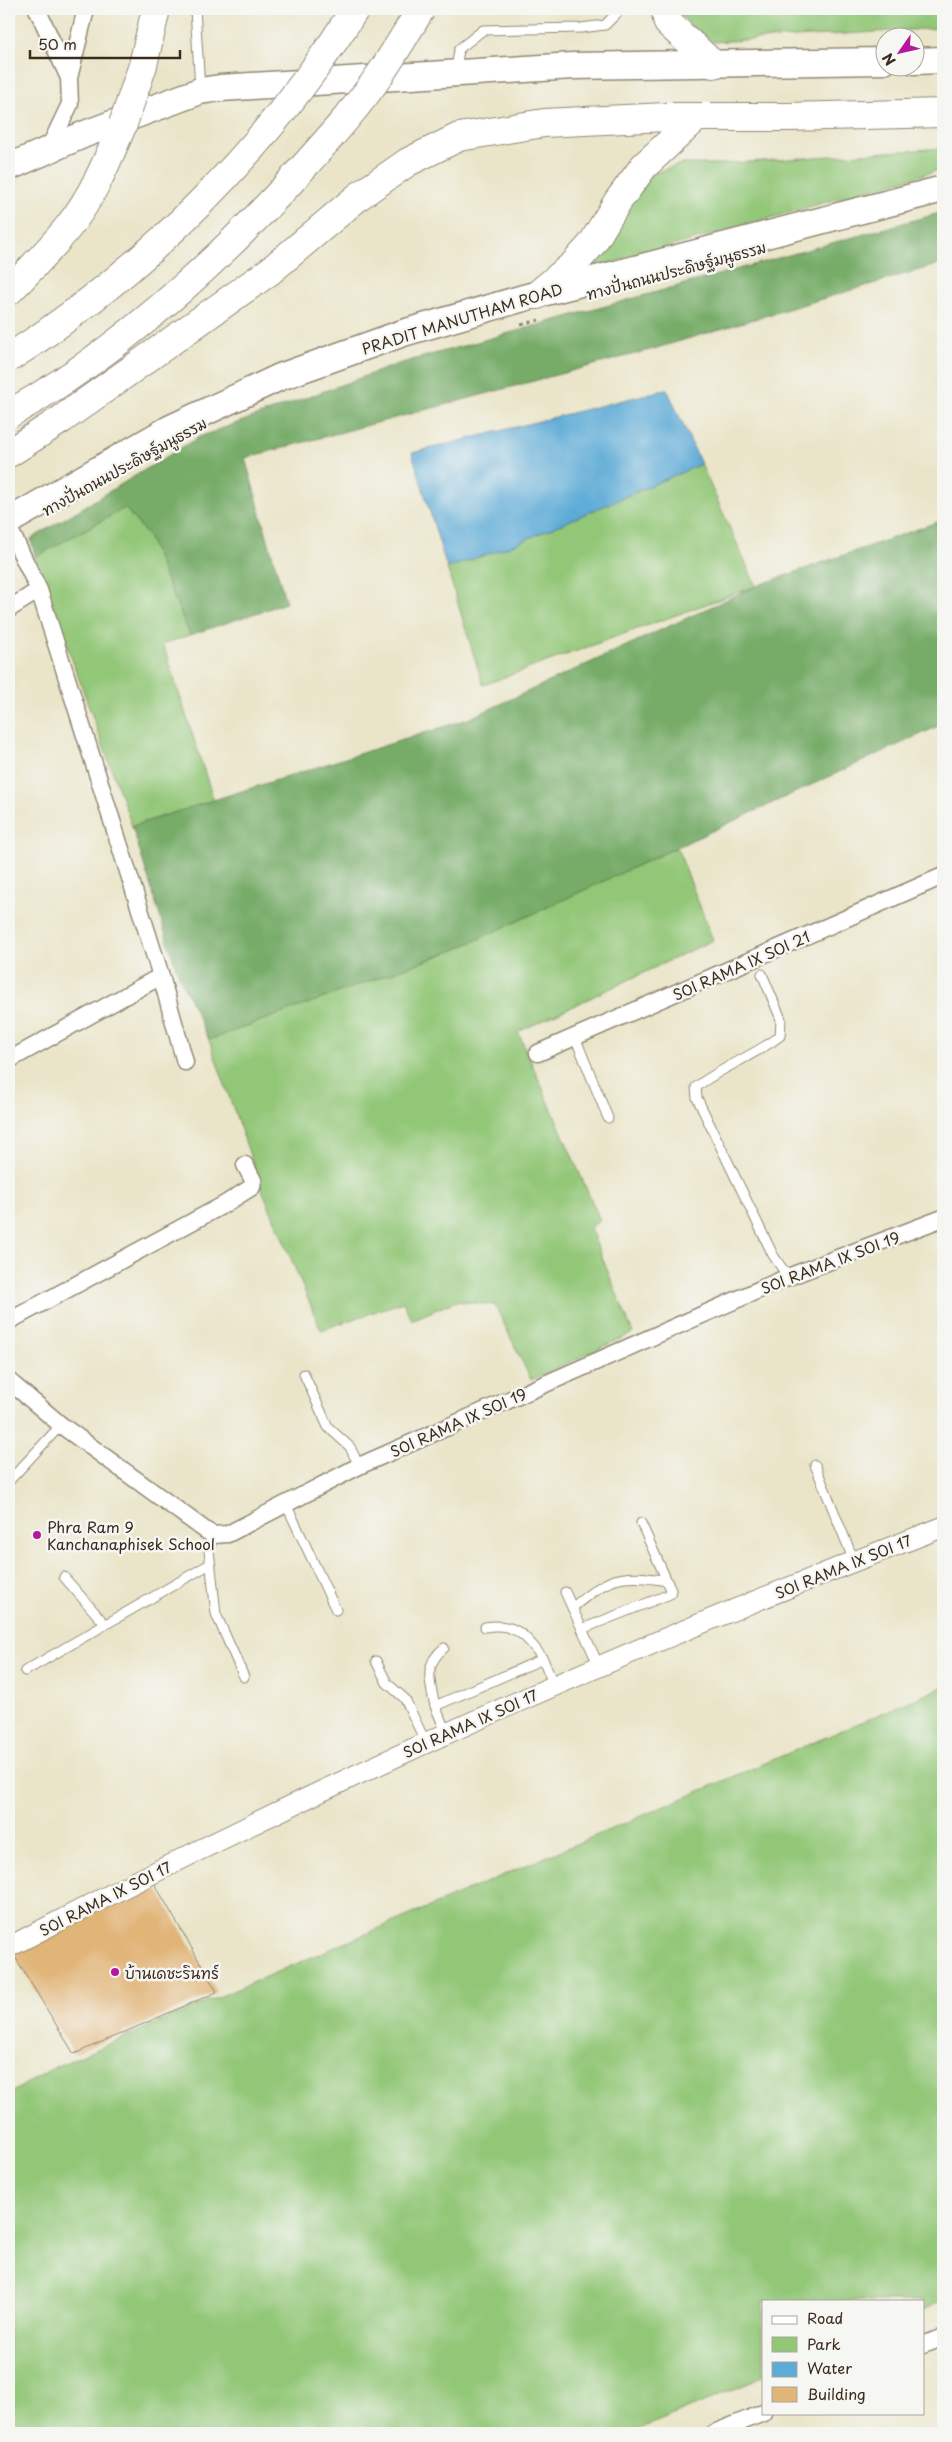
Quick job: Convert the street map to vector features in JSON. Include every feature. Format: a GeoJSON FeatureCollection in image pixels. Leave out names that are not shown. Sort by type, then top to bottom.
{"type":"FeatureCollection","features":[{"type":"Feature","properties":{"kind":"highway"},"geometry":{"type":"LineString","coordinates":[[9,290],[35,266],[70,225],[100,176],[126,116],[143,65],[156,9]]}},
{"type":"Feature","properties":{"kind":"highway"},"geometry":{"type":"LineString","coordinates":[[9,358],[50,332],[145,254],[221,181],[286,106],[355,9]]}},
{"type":"Feature","properties":{"kind":"highway"},"geometry":{"type":"LineString","coordinates":[[9,414],[52,390],[143,321],[240,236],[322,147],[380,74],[422,9]]}},
{"type":"Feature","properties":{"kind":"highway"},"geometry":{"type":"LineString","coordinates":[[665,9],[668,24],[713,64]]}},
{"type":"Feature","properties":{"kind":"highway"},"geometry":{"type":"LineString","coordinates":[[9,453],[62,419],[270,271],[359,196],[408,162],[459,137],[544,122],[943,112]]}},
{"type":"Feature","properties":{"kind":"highway"},"geometry":{"type":"LineString","coordinates":[[539,307],[592,244],[618,201],[644,166],[697,117]]}},
{"type":"Feature","properties":{"kind":"main road"},"geometry":{"type":"LineString","coordinates":[[924,60],[943,60]]}},
{"type":"Feature","properties":{"kind":"main road"},"geometry":{"type":"LineString","coordinates":[[9,167],[84,134],[200,91],[220,88],[573,66],[874,61]]}},
{"type":"Feature","properties":{"kind":"main road","name":"PRADIT MANUTHAM ROAD"},"geometry":{"type":"LineString","coordinates":[[9,520],[169,429],[280,377],[403,333],[539,307],[943,189]]}},
{"type":"Feature","properties":{"kind":"street"},"geometry":{"type":"LineString","coordinates":[[38,9],[69,78]]}},
{"type":"Feature","properties":{"kind":"street"},"geometry":{"type":"LineString","coordinates":[[48,150],[70,104],[69,78],[86,9]]}},
{"type":"Feature","properties":{"kind":"street"},"geometry":{"type":"LineString","coordinates":[[9,528],[39,590],[161,976],[185,1062]]}},
{"type":"Feature","properties":{"kind":"street"},"geometry":{"type":"LineString","coordinates":[[9,609],[39,590]]}},
{"type":"Feature","properties":{"kind":"street","name":"SOI RAMA IX SOI 21"},"geometry":{"type":"LineString","coordinates":[[538,1053],[943,876]]}},
{"type":"Feature","properties":{"kind":"street"},"geometry":{"type":"LineString","coordinates":[[9,1060],[161,976]]}},
{"type":"Feature","properties":{"kind":"street"},"geometry":{"type":"LineString","coordinates":[[9,1321],[225,1204],[252,1187],[253,1180],[246,1165]]}},
{"type":"Feature","properties":{"kind":"street","name":"SOI RAMA IX SOI 19"},"geometry":{"type":"LineString","coordinates":[[213,1535],[228,1534],[359,1466],[788,1277],[943,1218]]}},
{"type":"Feature","properties":{"kind":"street"},"geometry":{"type":"LineString","coordinates":[[9,1381],[61,1425],[213,1535]]}},
{"type":"Feature","properties":{"kind":"street","name":"SOI RAMA IX SOI 17"},"geometry":{"type":"LineString","coordinates":[[9,1947],[111,1893],[446,1732],[854,1561],[943,1527]]}},
{"type":"Feature","properties":{"kind":"street"},"geometry":{"type":"LineString","coordinates":[[924,2345],[943,2337]]}},
{"type":"Feature","properties":{"kind":"street"},"geometry":{"type":"LineString","coordinates":[[714,2433],[762,2413]]}},
{"type":"Feature","properties":{"kind":"lane"},"geometry":{"type":"LineString","coordinates":[[195,9],[200,91]]}},
{"type":"Feature","properties":{"kind":"lane"},"geometry":{"type":"LineString","coordinates":[[456,74],[459,49],[483,30],[581,28],[605,25],[621,9]]}},
{"type":"Feature","properties":{"kind":"lane"},"geometry":{"type":"LineString","coordinates":[[762,974],[781,1019],[780,1036],[767,1046],[696,1087],[697,1098],[773,1255],[788,1277]]}},
{"type":"Feature","properties":{"kind":"lane"},"geometry":{"type":"LineString","coordinates":[[575,1037],[608,1118]]}},
{"type":"Feature","properties":{"kind":"lane"},"geometry":{"type":"LineString","coordinates":[[304,1374],[328,1426],[350,1447],[359,1466]]}},
{"type":"Feature","properties":{"kind":"lane"},"geometry":{"type":"LineString","coordinates":[[9,1482],[61,1425]]}},
{"type":"Feature","properties":{"kind":"lane"},"geometry":{"type":"LineString","coordinates":[[815,1465],[854,1561]]}},
{"type":"Feature","properties":{"kind":"lane"},"geometry":{"type":"LineString","coordinates":[[286,1504],[336,1610]]}},
{"type":"Feature","properties":{"kind":"lane"},"geometry":{"type":"LineString","coordinates":[[582,1628],[670,1594],[671,1590],[641,1523]]}},
{"type":"Feature","properties":{"kind":"lane"},"geometry":{"type":"LineString","coordinates":[[213,1535],[209,1550],[216,1614],[244,1677]]}},
{"type":"Feature","properties":{"kind":"lane"},"geometry":{"type":"LineString","coordinates":[[25,1671],[210,1564]]}},
{"type":"Feature","properties":{"kind":"lane"},"geometry":{"type":"LineString","coordinates":[[64,1577],[105,1624]]}},
{"type":"Feature","properties":{"kind":"lane"},"geometry":{"type":"LineString","coordinates":[[572,1608],[612,1579],[626,1577],[667,1581]]}},
{"type":"Feature","properties":{"kind":"lane"},"geometry":{"type":"LineString","coordinates":[[565,1592],[599,1667]]}},
{"type":"Feature","properties":{"kind":"lane"},"geometry":{"type":"LineString","coordinates":[[485,1627],[502,1626],[518,1630],[530,1641],[543,1659],[554,1686]]}},
{"type":"Feature","properties":{"kind":"lane"},"geometry":{"type":"LineString","coordinates":[[444,1648],[435,1656],[430,1667],[430,1683],[435,1706],[446,1732]]}},
{"type":"Feature","properties":{"kind":"lane"},"geometry":{"type":"LineString","coordinates":[[435,1706],[543,1659]]}},
{"type":"Feature","properties":{"kind":"lane"},"geometry":{"type":"LineString","coordinates":[[376,1661],[387,1683],[405,1699],[425,1742]]}},
{"type":"Feature","properties":{"kind":"path"},"geometry":{"type":"LineString","coordinates":[[513,327],[539,307]]}},
{"type":"Feature","properties":{"kind":"green space"},"geometry":{"type":"Polygon","coordinates":[[[676,9],[943,9],[943,28],[874,28],[874,32],[713,42],[691,27],[676,9]]]}},
{"type":"Feature","properties":{"kind":"green space"},"geometry":{"type":"Polygon","coordinates":[[[943,148],[943,169],[594,268],[630,196],[649,175],[681,164],[720,164],[943,148]]]}},
{"type":"Feature","properties":{"kind":"green space"},"geometry":{"type":"Polygon","coordinates":[[[943,212],[943,263],[650,350],[245,458],[286,603],[190,635],[148,536],[125,508],[35,557],[31,539],[199,437],[398,364],[943,212]]]}},
{"type":"Feature","properties":{"kind":"green space"},"geometry":{"type":"Polygon","coordinates":[[[701,464],[756,586],[483,685],[447,568],[508,547],[701,464]]]}},
{"type":"Feature","properties":{"kind":"green space"},"geometry":{"type":"Polygon","coordinates":[[[125,508],[148,536],[190,635],[163,644],[214,801],[132,826],[35,557],[125,508]]]}},
{"type":"Feature","properties":{"kind":"green space"},"geometry":{"type":"Polygon","coordinates":[[[943,520],[943,724],[457,949],[209,1040],[178,974],[132,826],[468,719],[756,586],[943,520]]]}},
{"type":"Feature","properties":{"kind":"green space"},"geometry":{"type":"Polygon","coordinates":[[[677,847],[713,940],[518,1032],[600,1220],[590,1228],[633,1333],[531,1380],[495,1305],[456,1301],[412,1320],[403,1302],[321,1330],[263,1192],[209,1040],[457,949],[677,847]]]}},
{"type":"Feature","properties":{"kind":"green space"},"geometry":{"type":"Polygon","coordinates":[[[943,1687],[943,2301],[924,2310],[924,2300],[762,2300],[762,2377],[630,2433],[9,2433],[9,2094],[55,2067],[943,1687]]]}},
{"type":"Feature","properties":{"kind":"water"},"geometry":{"type":"Polygon","coordinates":[[[667,389],[701,464],[508,547],[447,568],[412,453],[667,389]]]}},
{"type":"Feature","properties":{"kind":"building","name":"บ้านเดชะรินทร์"},"geometry":{"type":"Polygon","coordinates":[[[153,1881],[217,1992],[74,2054],[12,1952],[153,1881]]]}},
{"type":"Feature","properties":{"kind":"place","name":"Phra Ram 9 Kanchanaphisek School"},"geometry":{"type":"Point","coordinates":[37,1535]}},
{"type":"Feature","properties":{"kind":"place","name":"บ้านเดชะรินทร์"},"geometry":{"type":"Point","coordinates":[115,1972]}}]}
